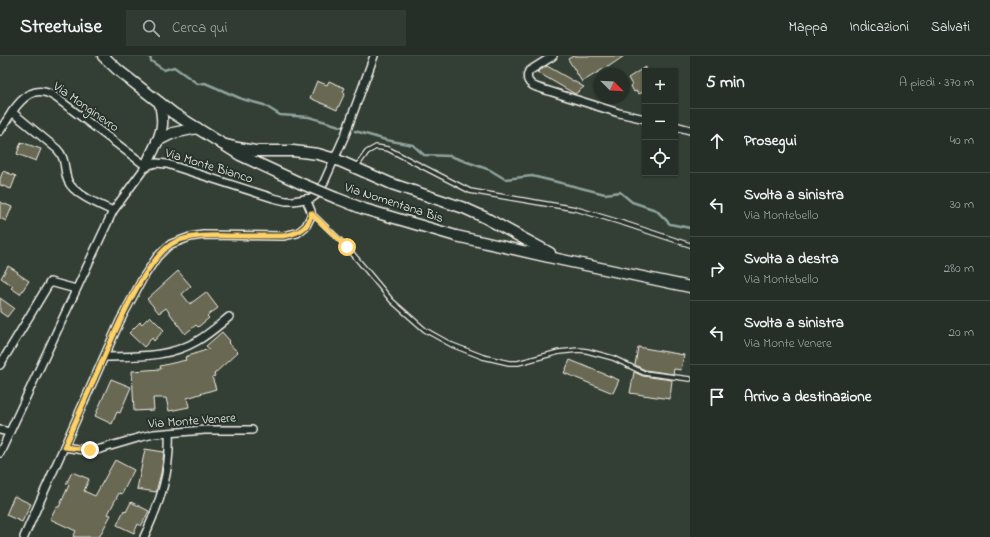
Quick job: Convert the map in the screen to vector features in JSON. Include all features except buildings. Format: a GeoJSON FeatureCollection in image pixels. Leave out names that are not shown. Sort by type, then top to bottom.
{"type":"FeatureCollection","features":[{"type":"Feature","properties":{"kind":"main road","name":"Via Nomentana Bis"},"geometry":{"type":"LineString","coordinates":[[103,56],[119,71],[160,103],[240,155],[336,198],[364,209],[456,236],[690,287]]}},
{"type":"Feature","properties":{"kind":"main road"},"geometry":{"type":"LineString","coordinates":[[146,166],[162,127],[160,103]]}},
{"type":"Feature","properties":{"kind":"main road"},"geometry":{"type":"LineString","coordinates":[[157,141],[173,133],[197,128]]}},
{"type":"Feature","properties":{"kind":"main road"},"geometry":{"type":"LineString","coordinates":[[222,144],[256,151],[305,152],[335,159],[392,184],[471,211],[562,260]]}},
{"type":"Feature","properties":{"kind":"street"},"geometry":{"type":"LineString","coordinates":[[24,537],[124,314],[143,278],[157,257],[169,246],[183,239],[203,236],[283,236],[290,235],[304,228],[310,220],[311,213],[306,199],[312,198],[321,189],[351,120],[374,56]]}},
{"type":"Feature","properties":{"kind":"street"},"geometry":{"type":"LineString","coordinates":[[553,56],[529,71],[527,78],[530,84],[611,111],[642,118]]}},
{"type":"Feature","properties":{"kind":"street","name":"Via Monginevro"},"geometry":{"type":"LineString","coordinates":[[0,132],[12,112],[21,101],[30,93],[39,91],[45,92],[58,99],[146,166]]}},
{"type":"Feature","properties":{"kind":"street"},"geometry":{"type":"LineString","coordinates":[[12,112],[61,153],[64,159],[67,179],[73,189],[79,194],[113,211]]}},
{"type":"Feature","properties":{"kind":"street"},"geometry":{"type":"LineString","coordinates":[[678,127],[690,130]]}},
{"type":"Feature","properties":{"kind":"street","name":"Via Monte Bianco"},"geometry":{"type":"LineString","coordinates":[[0,453],[113,211],[146,166],[156,163],[168,164],[280,200],[293,201],[306,199]]}},
{"type":"Feature","properties":{"kind":"street"},"geometry":{"type":"LineString","coordinates":[[0,365],[50,282],[76,289]]}},
{"type":"Feature","properties":{"kind":"street"},"geometry":{"type":"LineString","coordinates":[[105,357],[151,355],[171,352],[188,346],[208,334],[229,317]]}},
{"type":"Feature","properties":{"kind":"street"},"geometry":{"type":"LineString","coordinates":[[0,430],[9,432]]}},
{"type":"Feature","properties":{"kind":"street","name":"Via Monte Venere"},"geometry":{"type":"LineString","coordinates":[[64,447],[97,450],[145,436],[205,430],[252,430]]}},
{"type":"Feature","properties":{"kind":"street"},"geometry":{"type":"LineString","coordinates":[[144,537],[155,513],[164,484],[169,454],[169,433]]}},
{"type":"Feature","properties":{"kind":"lane"},"geometry":{"type":"LineString","coordinates":[[356,168],[367,152],[376,147],[388,149],[470,191],[576,209],[690,245]]}},
{"type":"Feature","properties":{"kind":"lane"},"geometry":{"type":"LineString","coordinates":[[311,213],[347,247],[392,301],[425,330],[452,345],[483,357],[518,364],[559,352],[578,350],[587,351],[613,358],[644,374],[690,379]]}},
{"type":"Feature","properties":{"kind":"waterway"},"geometry":{"type":"LineString","coordinates":[[150,56],[151,61],[164,70],[174,67],[198,84],[205,83],[242,99],[264,105],[280,115],[309,117],[343,127]]}},
{"type":"Feature","properties":{"kind":"waterway"},"geometry":{"type":"LineString","coordinates":[[355,131],[386,140],[413,145],[424,155],[450,156],[490,170],[505,179],[532,176],[605,194],[620,192],[632,202],[656,210],[670,224],[690,228]]}},
{"type":"Feature","properties":{"kind":"route"},"geometry":{"type":"LineString","coordinates":[[90,450],[64,447],[120,321],[131,300],[155,260],[171,244],[183,239],[203,236],[290,235],[297,233],[304,228],[310,220],[311,213],[347,247]]}}]}
